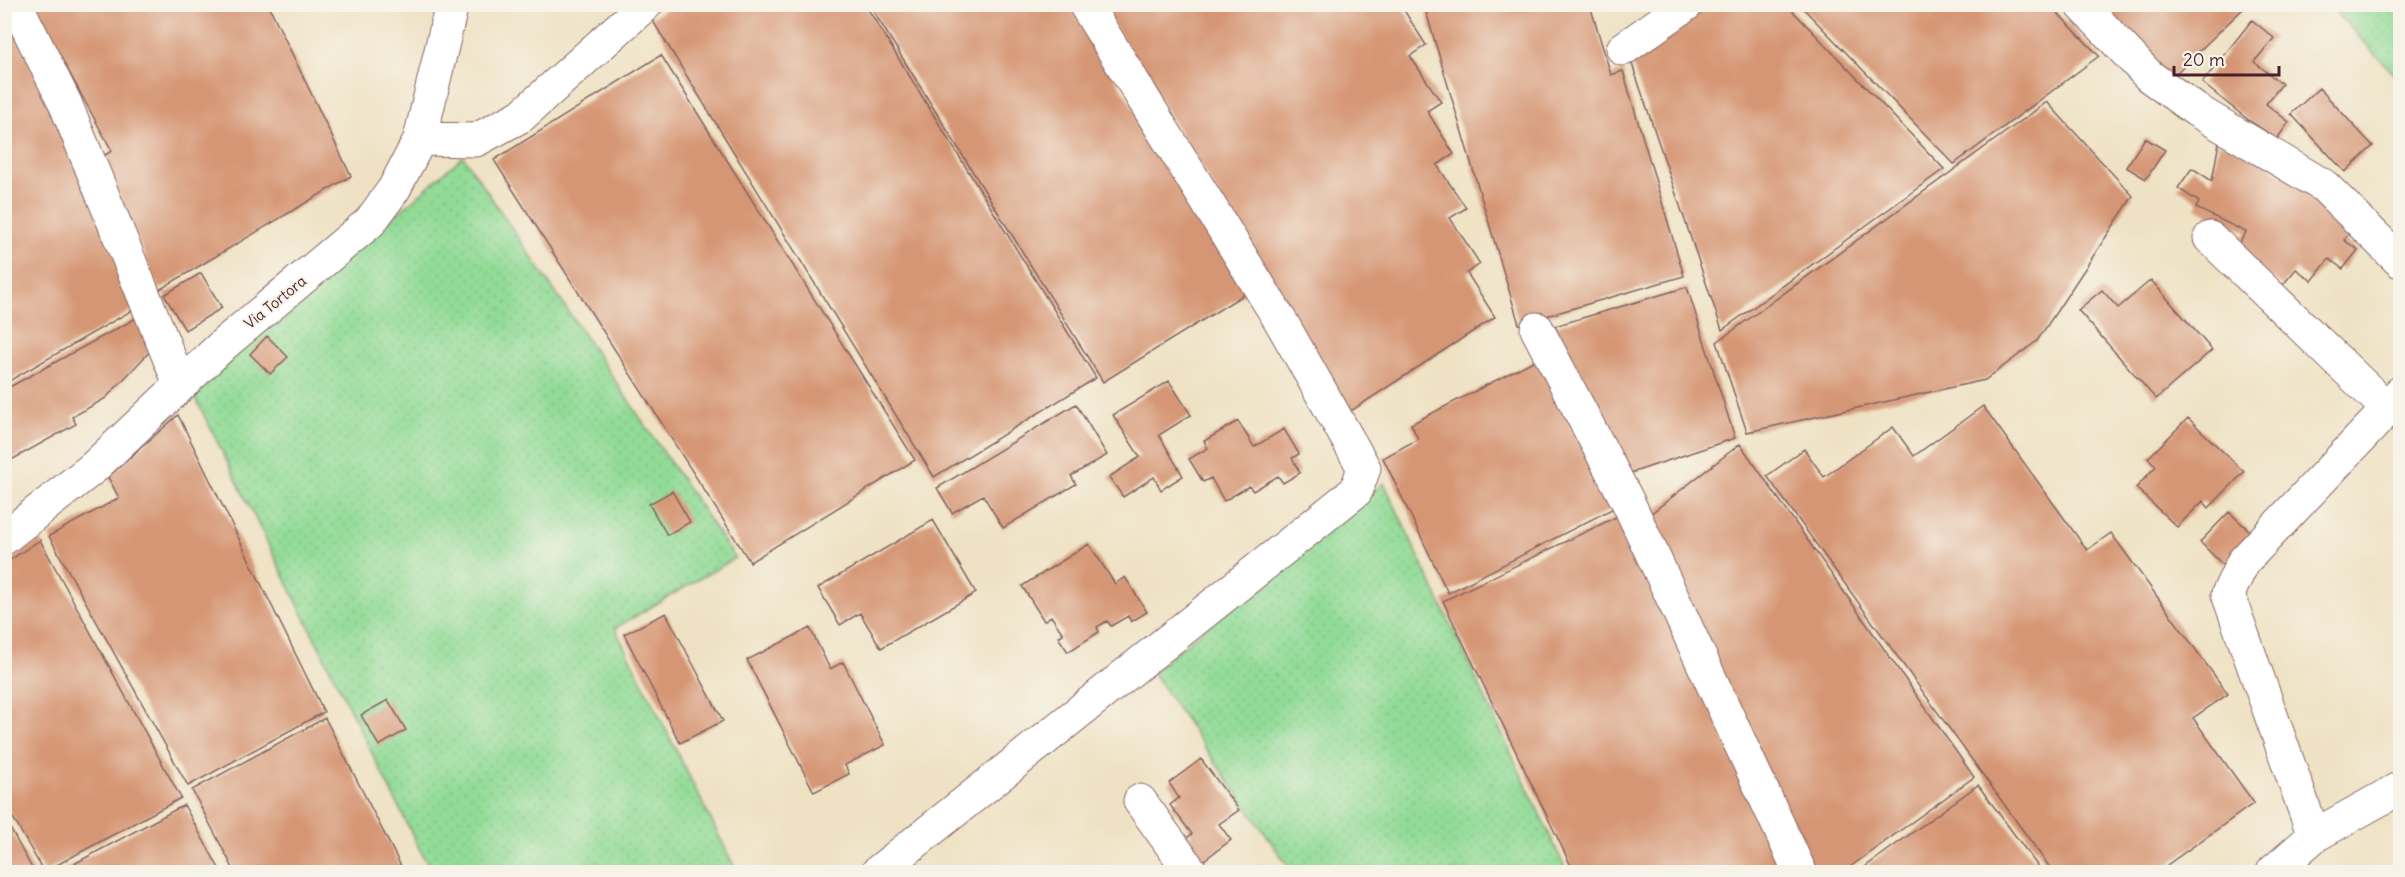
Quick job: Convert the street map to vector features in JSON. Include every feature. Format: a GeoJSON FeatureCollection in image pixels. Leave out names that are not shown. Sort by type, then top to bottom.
{"type":"FeatureCollection","features":[{"type":"Feature","properties":{"kind":"street"},"geometry":{"type":"LineString","coordinates":[[16,4],[65,103],[180,384]]}},
{"type":"Feature","properties":{"kind":"street","name":"Via Tortora"},"geometry":{"type":"LineString","coordinates":[[4,538],[93,468],[180,384],[370,222],[394,189],[420,139],[452,4]]}},
{"type":"Feature","properties":{"kind":"street"},"geometry":{"type":"LineString","coordinates":[[420,139],[476,140],[521,116],[646,4]]}},
{"type":"Feature","properties":{"kind":"street"},"geometry":{"type":"LineString","coordinates":[[878,873],[1356,491],[1364,468],[1283,325],[1085,4]]}},
{"type":"Feature","properties":{"kind":"street"},"geometry":{"type":"LineString","coordinates":[[1623,49],[1687,4]]}},
{"type":"Feature","properties":{"kind":"street"},"geometry":{"type":"LineString","coordinates":[[2081,4],[2149,76],[2196,110],[2324,186],[2400,261]]}},
{"type":"Feature","properties":{"kind":"street"},"geometry":{"type":"LineString","coordinates":[[2210,238],[2394,401],[2243,562],[2228,594],[2314,836]]}},
{"type":"Feature","properties":{"kind":"street"},"geometry":{"type":"LineString","coordinates":[[1537,329],[1628,502],[1800,873]]}},
{"type":"Feature","properties":{"kind":"street"},"geometry":{"type":"LineString","coordinates":[[2273,873],[2314,836],[2400,788]]}},
{"type":"Feature","properties":{"kind":"street"},"geometry":{"type":"LineString","coordinates":[[1140,801],[1191,873]]}},
{"type":"Feature","properties":{"kind":"green space"},"geometry":{"type":"Polygon","coordinates":[[[2329,5],[2400,5],[2400,80],[2329,5]]]}},
{"type":"Feature","properties":{"kind":"green space"},"geometry":{"type":"Polygon","coordinates":[[[463,156],[735,558],[615,628],[737,872],[431,872],[193,393],[463,156]]]}},
{"type":"Feature","properties":{"kind":"green space"},"geometry":{"type":"Polygon","coordinates":[[[1384,483],[1567,872],[1292,872],[1152,672],[1384,483]]]}},
{"type":"Feature","properties":{"kind":"building"},"geometry":{"type":"Polygon","coordinates":[[[32,4],[268,4],[351,176],[159,290],[103,156],[112,151],[32,4]]]}},
{"type":"Feature","properties":{"kind":"building"},"geometry":{"type":"Polygon","coordinates":[[[673,4],[865,4],[1096,378],[934,477],[651,18],[673,4]]]}},
{"type":"Feature","properties":{"kind":"building"},"geometry":{"type":"Polygon","coordinates":[[[869,4],[1069,4],[1248,292],[1103,382],[869,4]]]}},
{"type":"Feature","properties":{"kind":"building"},"geometry":{"type":"Polygon","coordinates":[[[1101,4],[1400,4],[1426,45],[1410,56],[1441,102],[1427,111],[1454,154],[1437,165],[1466,208],[1450,218],[1480,264],[1467,273],[1495,317],[1351,411],[1101,4]]]}},
{"type":"Feature","properties":{"kind":"building"},"geometry":{"type":"Polygon","coordinates":[[[1697,4],[1786,4],[1944,169],[1722,330],[1629,55],[1697,4]]]}},
{"type":"Feature","properties":{"kind":"building"},"geometry":{"type":"Polygon","coordinates":[[[1799,4],[2049,4],[2099,56],[1954,164],[1799,4]]]}},
{"type":"Feature","properties":{"kind":"building"},"geometry":{"type":"Polygon","coordinates":[[[2095,4],[2248,4],[2168,81],[2095,4]]]}},
{"type":"Feature","properties":{"kind":"building"},"geometry":{"type":"Polygon","coordinates":[[[1424,5],[1590,5],[1611,75],[1623,71],[1684,276],[1519,324],[1424,5]]]}},
{"type":"Feature","properties":{"kind":"building"},"geometry":{"type":"Polygon","coordinates":[[[4,12],[18,36],[138,307],[4,384],[4,12]]]}},
{"type":"Feature","properties":{"kind":"building"},"geometry":{"type":"Polygon","coordinates":[[[2252,20],[2274,38],[2254,62],[2282,84],[2266,104],[2289,122],[2277,139],[2251,122],[2202,83],[2252,20]]]}},
{"type":"Feature","properties":{"kind":"building"},"geometry":{"type":"Polygon","coordinates":[[[661,55],[915,460],[750,562],[494,160],[661,55]]]}},
{"type":"Feature","properties":{"kind":"building"},"geometry":{"type":"Polygon","coordinates":[[[2319,88],[2373,146],[2345,172],[2291,114],[2319,88]]]}},
{"type":"Feature","properties":{"kind":"building"},"geometry":{"type":"Polygon","coordinates":[[[2047,102],[2133,196],[2037,341],[1985,380],[1747,432],[1717,342],[2047,102]]]}},
{"type":"Feature","properties":{"kind":"building"},"geometry":{"type":"Polygon","coordinates":[[[2145,138],[2165,150],[2146,179],[2126,167],[2145,138]]]}},
{"type":"Feature","properties":{"kind":"building"},"geometry":{"type":"Polygon","coordinates":[[[2219,142],[2259,158],[2353,228],[2344,240],[2358,250],[2343,269],[2329,259],[2312,281],[2296,269],[2282,286],[2235,250],[2246,232],[2196,208],[2199,202],[2178,188],[2192,168],[2212,181],[2219,142]]]}},
{"type":"Feature","properties":{"kind":"building"},"geometry":{"type":"Polygon","coordinates":[[[201,273],[222,308],[185,330],[164,295],[201,273]]]}},
{"type":"Feature","properties":{"kind":"building"},"geometry":{"type":"Polygon","coordinates":[[[2151,280],[2212,350],[2156,399],[2078,310],[2102,290],[2118,308],[2151,280]]]}},
{"type":"Feature","properties":{"kind":"building"},"geometry":{"type":"Polygon","coordinates":[[[1687,287],[1735,438],[1622,476],[1555,326],[1687,287]]]}},
{"type":"Feature","properties":{"kind":"building"},"geometry":{"type":"Polygon","coordinates":[[[140,316],[156,345],[106,398],[72,417],[76,424],[6,463],[4,390],[140,316]]]}},
{"type":"Feature","properties":{"kind":"building"},"geometry":{"type":"Polygon","coordinates":[[[267,336],[288,357],[270,374],[250,354],[267,336]]]}},
{"type":"Feature","properties":{"kind":"building"},"geometry":{"type":"Polygon","coordinates":[[[1537,359],[1614,508],[1448,593],[1383,458],[1418,439],[1411,424],[1537,359]]]}},
{"type":"Feature","properties":{"kind":"building"},"geometry":{"type":"Polygon","coordinates":[[[1169,381],[1191,415],[1159,435],[1183,476],[1161,490],[1154,477],[1123,497],[1109,477],[1140,457],[1113,415],[1169,381]]]}},
{"type":"Feature","properties":{"kind":"building"},"geometry":{"type":"Polygon","coordinates":[[[1076,404],[1107,455],[1071,476],[1076,484],[1003,528],[983,495],[952,513],[937,488],[1076,404]]]}},
{"type":"Feature","properties":{"kind":"building"},"geometry":{"type":"Polygon","coordinates":[[[1983,406],[2087,550],[2111,533],[2228,694],[2193,718],[2254,803],[2157,872],[2053,872],[1767,476],[1804,449],[1824,477],[1893,427],[1914,456],[1983,406]]]}},
{"type":"Feature","properties":{"kind":"building"},"geometry":{"type":"Polygon","coordinates":[[[178,415],[324,712],[188,786],[49,536],[119,498],[108,477],[178,415]]]}},
{"type":"Feature","properties":{"kind":"building"},"geometry":{"type":"Polygon","coordinates":[[[2188,418],[2244,472],[2209,508],[2203,501],[2177,527],[2136,488],[2156,466],[2148,458],[2188,418]]]}},
{"type":"Feature","properties":{"kind":"building"},"geometry":{"type":"Polygon","coordinates":[[[1238,421],[1254,447],[1284,429],[1299,454],[1292,458],[1300,473],[1283,483],[1278,476],[1253,491],[1249,486],[1224,501],[1211,478],[1203,482],[1189,459],[1208,448],[1204,441],[1238,421]]]}},
{"type":"Feature","properties":{"kind":"building"},"geometry":{"type":"Polygon","coordinates":[[[1740,444],[1974,777],[1843,872],[1812,872],[1645,518],[1740,444]]]}},
{"type":"Feature","properties":{"kind":"building"},"geometry":{"type":"Polygon","coordinates":[[[672,491],[690,522],[667,535],[649,504],[672,491]]]}},
{"type":"Feature","properties":{"kind":"building"},"geometry":{"type":"Polygon","coordinates":[[[2229,512],[2253,534],[2223,565],[2200,542],[2229,512]]]}},
{"type":"Feature","properties":{"kind":"building"},"geometry":{"type":"Polygon","coordinates":[[[1618,516],[1790,872],[1574,872],[1443,601],[1618,516]]]}},
{"type":"Feature","properties":{"kind":"building"},"geometry":{"type":"Polygon","coordinates":[[[933,520],[976,593],[881,648],[860,613],[840,625],[818,588],[933,520]]]}},
{"type":"Feature","properties":{"kind":"building"},"geometry":{"type":"Polygon","coordinates":[[[40,540],[181,798],[44,872],[4,802],[4,564],[40,540]]]}},
{"type":"Feature","properties":{"kind":"building"},"geometry":{"type":"Polygon","coordinates":[[[1089,544],[1115,584],[1125,577],[1147,612],[1131,622],[1128,616],[1111,626],[1107,621],[1097,627],[1099,632],[1068,652],[1058,637],[1063,634],[1051,616],[1044,621],[1022,586],[1089,544]]]}},
{"type":"Feature","properties":{"kind":"building"},"geometry":{"type":"Polygon","coordinates":[[[666,613],[723,721],[680,743],[624,634],[666,613]]]}},
{"type":"Feature","properties":{"kind":"building"},"geometry":{"type":"Polygon","coordinates":[[[810,628],[830,669],[843,662],[885,745],[845,765],[849,774],[814,792],[747,660],[810,628]]]}},
{"type":"Feature","properties":{"kind":"building"},"geometry":{"type":"Polygon","coordinates":[[[388,700],[406,730],[379,746],[361,715],[388,700]]]}},
{"type":"Feature","properties":{"kind":"building"},"geometry":{"type":"Polygon","coordinates":[[[325,718],[404,872],[235,872],[192,790],[325,718]]]}},
{"type":"Feature","properties":{"kind":"building"},"geometry":{"type":"Polygon","coordinates":[[[1201,759],[1239,810],[1219,824],[1231,840],[1200,863],[1183,841],[1192,834],[1170,805],[1179,798],[1169,783],[1201,759]]]}},
{"type":"Feature","properties":{"kind":"building"},"geometry":{"type":"Polygon","coordinates":[[[1978,785],[2042,872],[1858,872],[1978,785]]]}},
{"type":"Feature","properties":{"kind":"building"},"geometry":{"type":"Polygon","coordinates":[[[184,805],[221,872],[59,872],[184,805]]]}},
{"type":"Feature","properties":{"kind":"building"},"geometry":{"type":"Polygon","coordinates":[[[4,817],[34,872],[4,872],[4,817]]]}},
{"type":"Feature","properties":{"kind":"building"},"geometry":{"type":"Polygon","coordinates":[[[1259,866],[1264,872],[1250,872],[1259,866]]]}}]}
